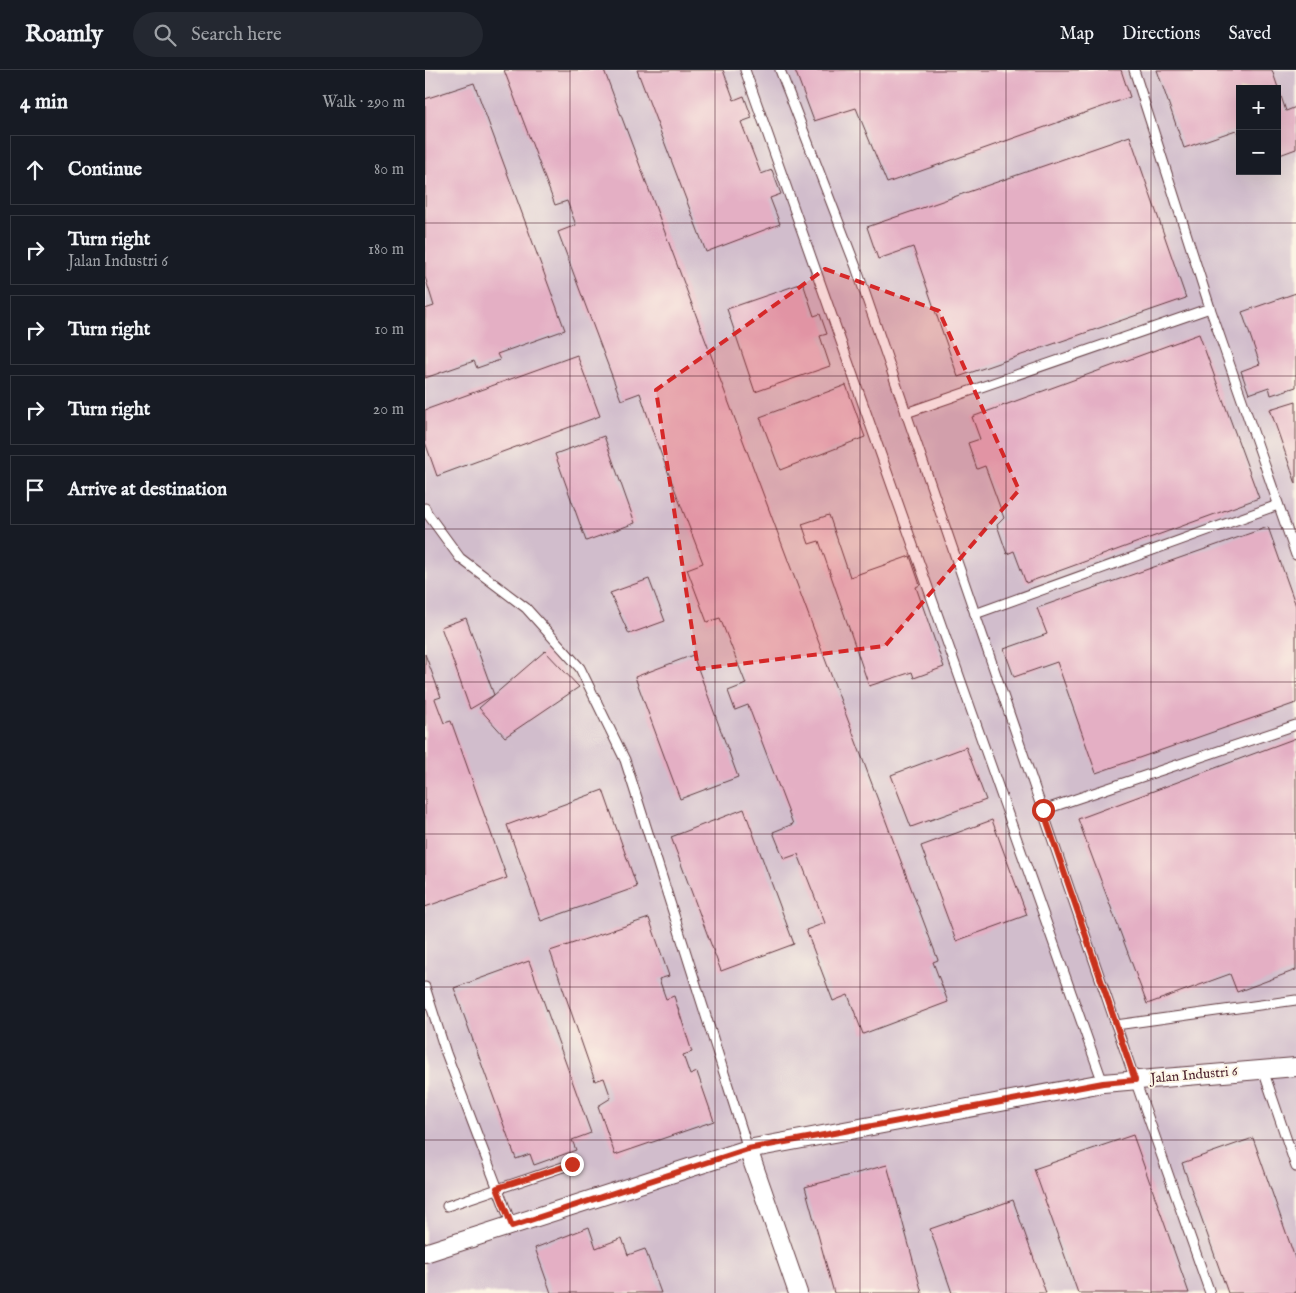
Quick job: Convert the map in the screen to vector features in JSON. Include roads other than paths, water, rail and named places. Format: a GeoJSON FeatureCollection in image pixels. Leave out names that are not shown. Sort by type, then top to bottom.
{"type":"FeatureCollection","features":[{"type":"Feature","properties":{"kind":"street","name":"Jalan Industri 6"},"geometry":{"type":"LineString","coordinates":[[425,1253],[748,1149],[1103,1083],[1296,1067]]}},
{"type":"Feature","properties":{"kind":"street"},"geometry":{"type":"LineString","coordinates":[[748,1149],[798,1293]]}},
{"type":"Feature","properties":{"kind":"lane"},"geometry":{"type":"LineString","coordinates":[[745,70],[1103,1083]]}},
{"type":"Feature","properties":{"kind":"lane"},"geometry":{"type":"LineString","coordinates":[[780,70],[856,267],[1210,1293]]}},
{"type":"Feature","properties":{"kind":"lane"},"geometry":{"type":"LineString","coordinates":[[1134,70],[1210,308],[1296,555]]}},
{"type":"Feature","properties":{"kind":"lane"},"geometry":{"type":"LineString","coordinates":[[906,413],[1210,308]]}},
{"type":"Feature","properties":{"kind":"lane"},"geometry":{"type":"LineString","coordinates":[[975,614],[1279,505]]}},
{"type":"Feature","properties":{"kind":"lane"},"geometry":{"type":"LineString","coordinates":[[425,508],[460,558],[526,608],[580,668],[625,760],[748,1149]]}},
{"type":"Feature","properties":{"kind":"lane"},"geometry":{"type":"LineString","coordinates":[[1043,810],[1296,724]]}},
{"type":"Feature","properties":{"kind":"lane"},"geometry":{"type":"LineString","coordinates":[[425,987],[446,1053],[512,1226]]}},
{"type":"Feature","properties":{"kind":"lane"},"geometry":{"type":"LineString","coordinates":[[1116,1025],[1296,1000]]}},
{"type":"Feature","properties":{"kind":"lane"},"geometry":{"type":"LineString","coordinates":[[1263,1070],[1296,1167]]}},
{"type":"Feature","properties":{"kind":"lane"},"geometry":{"type":"LineString","coordinates":[[447,1206],[572,1164]]}}]}
